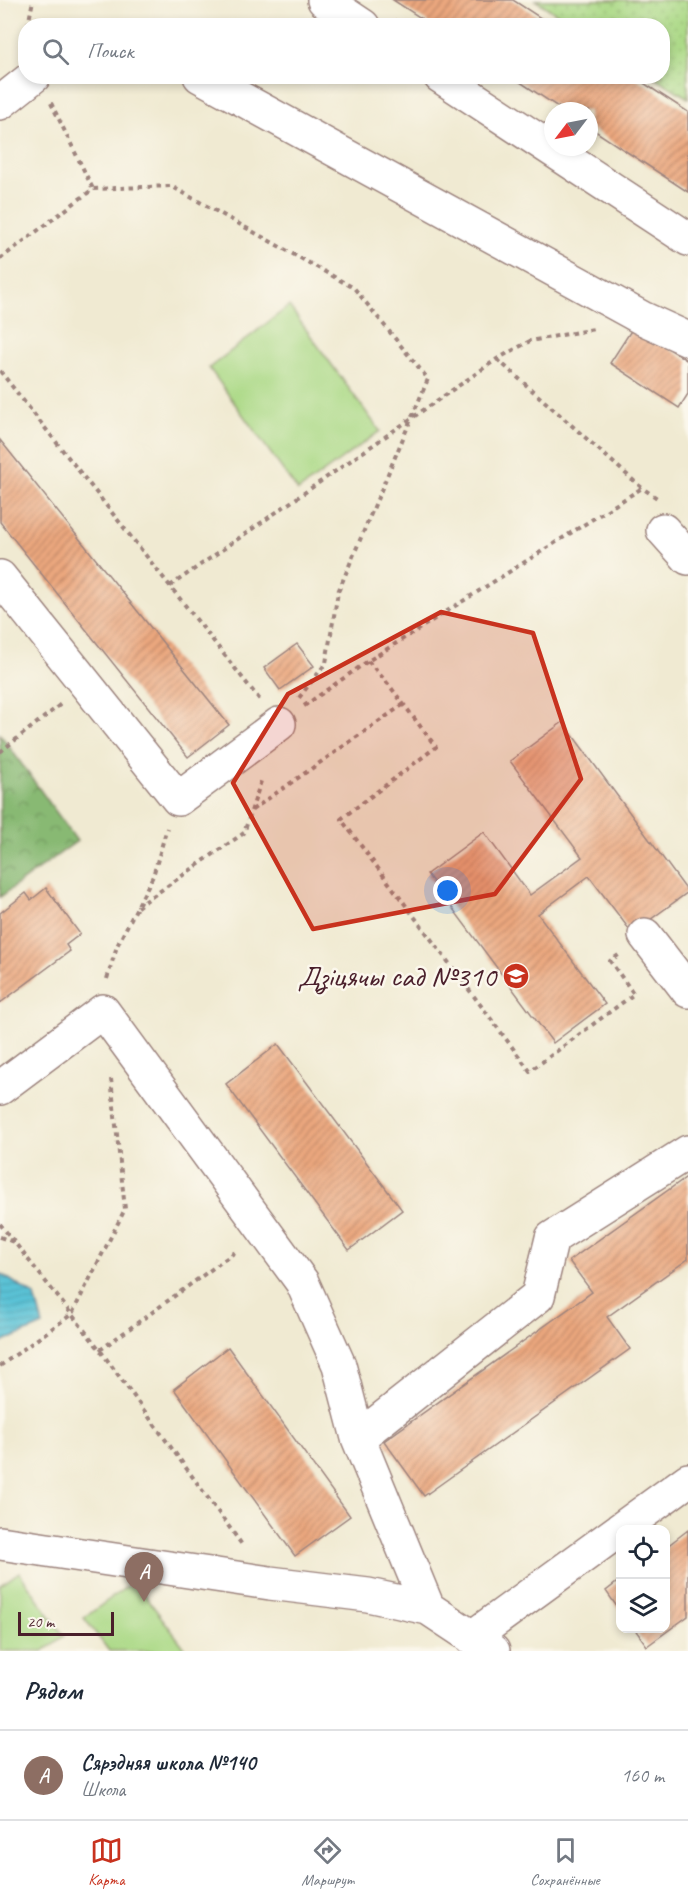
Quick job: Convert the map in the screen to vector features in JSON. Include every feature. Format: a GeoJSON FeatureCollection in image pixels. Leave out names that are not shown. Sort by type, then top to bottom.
{"type":"FeatureCollection","features":[{"type":"Feature","properties":{"kind":"lane"},"geometry":{"type":"LineString","coordinates":[[324,0],[351,18]]}},
{"type":"Feature","properties":{"kind":"lane"},"geometry":{"type":"LineString","coordinates":[[215,84],[642,318],[688,339]]}},
{"type":"Feature","properties":{"kind":"lane"},"geometry":{"type":"LineString","coordinates":[[452,84],[688,239]]}},
{"type":"Feature","properties":{"kind":"lane"},"geometry":{"type":"LineString","coordinates":[[0,103],[41,86]]}},
{"type":"Feature","properties":{"kind":"lane"},"geometry":{"type":"LineString","coordinates":[[662,515],[688,558]]}},
{"type":"Feature","properties":{"kind":"lane"},"geometry":{"type":"LineString","coordinates":[[0,577],[178,799],[279,724]]}},
{"type":"Feature","properties":{"kind":"lane"},"geometry":{"type":"LineString","coordinates":[[645,935],[688,991]]}},
{"type":"Feature","properties":{"kind":"lane"},"geometry":{"type":"LineString","coordinates":[[0,1088],[103,1011],[302,1282],[339,1365],[358,1438],[428,1608]]}},
{"type":"Feature","properties":{"kind":"lane"},"geometry":{"type":"LineString","coordinates":[[358,1438],[538,1296],[552,1238],[688,1152]]}},
{"type":"Feature","properties":{"kind":"lane"},"geometry":{"type":"LineString","coordinates":[[0,1543],[270,1583],[368,1595],[428,1608],[482,1645],[688,1480]]}},
{"type":"Feature","properties":{"kind":"path"},"geometry":{"type":"LineString","coordinates":[[30,18],[33,0]]}},
{"type":"Feature","properties":{"kind":"path"},"geometry":{"type":"LineString","coordinates":[[41,86],[93,189]]}},
{"type":"Feature","properties":{"kind":"path"},"geometry":{"type":"LineString","coordinates":[[0,259],[93,189],[171,186],[354,288],[428,379],[338,592],[326,663],[279,724],[244,833],[136,907]]}},
{"type":"Feature","properties":{"kind":"path"},"geometry":{"type":"LineString","coordinates":[[170,586],[497,359],[530,341],[588,330]]}},
{"type":"Feature","properties":{"kind":"path"},"geometry":{"type":"LineString","coordinates":[[497,359],[642,488],[662,515]]}},
{"type":"Feature","properties":{"kind":"path"},"geometry":{"type":"LineString","coordinates":[[0,371],[279,724]]}},
{"type":"Feature","properties":{"kind":"path"},"geometry":{"type":"LineString","coordinates":[[279,724],[368,661],[642,488]]}},
{"type":"Feature","properties":{"kind":"path"},"geometry":{"type":"LineString","coordinates":[[368,661],[436,747],[341,819],[530,1071],[634,994],[610,961],[645,935]]}},
{"type":"Feature","properties":{"kind":"path"},"geometry":{"type":"LineString","coordinates":[[0,752],[86,684]]}},
{"type":"Feature","properties":{"kind":"path"},"geometry":{"type":"LineString","coordinates":[[251,811],[404,704]]}},
{"type":"Feature","properties":{"kind":"path"},"geometry":{"type":"LineString","coordinates":[[103,1011],[106,981],[117,946],[153,876],[168,826]]}},
{"type":"Feature","properties":{"kind":"path"},"geometry":{"type":"LineString","coordinates":[[0,1366],[72,1314],[125,1209],[110,1069]]}},
{"type":"Feature","properties":{"kind":"path"},"geometry":{"type":"LineString","coordinates":[[0,1224],[100,1350],[270,1583]]}},
{"type":"Feature","properties":{"kind":"path"},"geometry":{"type":"LineString","coordinates":[[100,1350],[266,1230]]}},
{"type":"Feature","properties":{"kind":"path"},"geometry":{"type":"LineString","coordinates":[[0,1238],[15,1242]]}},
{"type":"Feature","properties":{"kind":"highlighted area"},"geometry":{"type":"Polygon","coordinates":[[[441,612],[533,633],[581,779],[495,894],[313,929],[233,783],[288,694],[441,612]]]}},
{"type":"Feature","properties":{"kind":"green space"},"geometry":{"type":"Polygon","coordinates":[[[535,0],[688,0],[688,98],[665,84],[670,84],[670,18],[563,18],[535,0]]]}},
{"type":"Feature","properties":{"kind":"green space"},"geometry":{"type":"Polygon","coordinates":[[[289,306],[380,431],[298,491],[209,368],[289,306]]]}},
{"type":"Feature","properties":{"kind":"green space"},"geometry":{"type":"Polygon","coordinates":[[[0,734],[77,841],[0,897],[0,734]]]}},
{"type":"Feature","properties":{"kind":"green space"},"geometry":{"type":"Polygon","coordinates":[[[19,1572],[64,1636],[43,1651],[0,1651],[0,1586],[19,1572]]]}},
{"type":"Feature","properties":{"kind":"green space"},"geometry":{"type":"Polygon","coordinates":[[[134,1581],[187,1651],[109,1651],[84,1618],[134,1581]]]}},
{"type":"Feature","properties":{"kind":"water"},"geometry":{"type":"Polygon","coordinates":[[[0,1273],[35,1296],[43,1325],[0,1343],[0,1273]]]}},
{"type":"Feature","properties":{"kind":"building"},"geometry":{"type":"Polygon","coordinates":[[[393,0],[513,0],[541,18],[421,18],[393,0]]]}},
{"type":"Feature","properties":{"kind":"building"},"geometry":{"type":"Polygon","coordinates":[[[523,84],[645,84],[688,112],[688,192],[598,133],[598,102],[550,102],[523,84]]]}},
{"type":"Feature","properties":{"kind":"building"},"geometry":{"type":"Polygon","coordinates":[[[634,326],[688,361],[688,394],[679,408],[610,363],[634,326]]]}},
{"type":"Feature","properties":{"kind":"building"},"geometry":{"type":"Polygon","coordinates":[[[0,440],[229,725],[188,757],[0,522],[0,440]]]}},
{"type":"Feature","properties":{"kind":"building"},"geometry":{"type":"Polygon","coordinates":[[[297,644],[314,666],[280,690],[264,668],[297,644]]]}},
{"type":"Feature","properties":{"kind":"building"},"geometry":{"type":"Polygon","coordinates":[[[563,722],[688,892],[632,933],[589,876],[538,914],[605,1004],[553,1043],[427,874],[484,832],[530,895],[582,857],[510,761],[563,722]]]}},
{"type":"Feature","properties":{"kind":"building"},"geometry":{"type":"Polygon","coordinates":[[[46,888],[80,934],[66,945],[70,951],[0,1003],[0,913],[26,893],[31,900],[46,888]]]}},
{"type":"Feature","properties":{"kind":"building"},"geometry":{"type":"Polygon","coordinates":[[[278,1044],[402,1210],[349,1250],[226,1084],[278,1044]]]}},
{"type":"Feature","properties":{"kind":"building"},"geometry":{"type":"Polygon","coordinates":[[[688,1176],[688,1259],[607,1317],[630,1349],[424,1496],[384,1441],[592,1292],[569,1261],[688,1176]]]}},
{"type":"Feature","properties":{"kind":"building"},"geometry":{"type":"Polygon","coordinates":[[[228,1347],[350,1516],[295,1556],[174,1389],[228,1347]]]}},
{"type":"Feature","properties":{"kind":"building"},"geometry":{"type":"Polygon","coordinates":[[[688,1530],[688,1616],[670,1629],[670,1579],[670,1544],[688,1530]]]}},
{"type":"Feature","properties":{"kind":"building"},"geometry":{"type":"Polygon","coordinates":[[[616,1583],[616,1605],[606,1591],[616,1583]]]}},
{"type":"Feature","properties":{"kind":"building"},"geometry":{"type":"Polygon","coordinates":[[[638,1633],[665,1633],[647,1646],[638,1633]]]}},
{"type":"Feature","properties":{"kind":"place","name":"Дзіцячы сад №310"},"geometry":{"type":"Point","coordinates":[516,976]}},
{"type":"Feature","properties":{"kind":"place","name":"Сярэдняя школа №140"},"geometry":{"type":"Point","coordinates":[144,1602]}}]}
